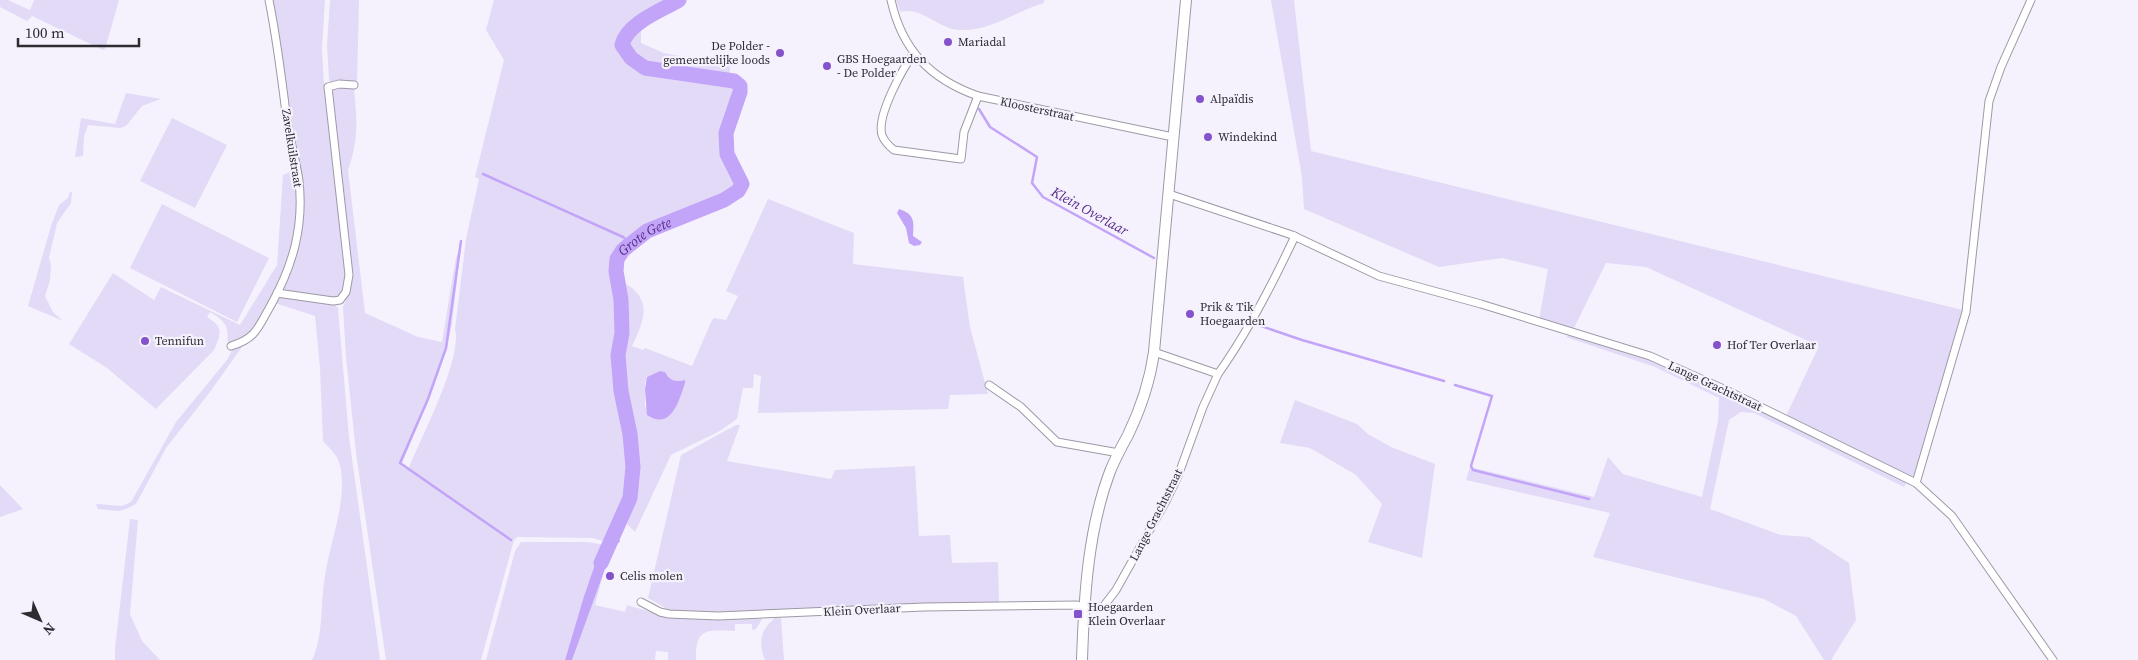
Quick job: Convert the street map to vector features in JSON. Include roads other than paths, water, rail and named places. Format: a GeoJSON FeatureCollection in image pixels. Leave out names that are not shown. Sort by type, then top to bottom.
{"type":"FeatureCollection","features":[{"type":"Feature","properties":{"kind":"main road"},"geometry":{"type":"LineString","coordinates":[[1082,660],[1091,552],[1102,497],[1119,453],[1140,409],[1151,372],[1186,0]]}},
{"type":"Feature","properties":{"kind":"street","name":"Zavelkuilstraat"},"geometry":{"type":"LineString","coordinates":[[231,346],[250,338],[277,293],[296,249],[300,191],[270,0]]}},
{"type":"Feature","properties":{"kind":"street","name":"Kloosterstraat"},"geometry":{"type":"LineString","coordinates":[[890,0],[898,26],[914,53],[939,78],[955,88],[978,96],[1173,137]]}},
{"type":"Feature","properties":{"kind":"street"},"geometry":{"type":"LineString","coordinates":[[1916,483],[1966,312],[1989,102],[2000,67],[2031,0]]}},
{"type":"Feature","properties":{"kind":"street"},"geometry":{"type":"LineString","coordinates":[[914,53],[908,61],[883,115],[882,135],[888,145],[894,150],[961,159],[964,132],[978,96]]}},
{"type":"Feature","properties":{"kind":"street"},"geometry":{"type":"LineString","coordinates":[[277,293],[333,301],[340,300],[346,292],[349,275],[328,87],[339,84],[354,85]]}},
{"type":"Feature","properties":{"kind":"street","name":"Lange Grachtstraat"},"geometry":{"type":"LineString","coordinates":[[1169,194],[1295,236],[1379,276],[1490,307],[1650,356],[1742,398],[1916,483],[1952,516],[2053,660]]}},
{"type":"Feature","properties":{"kind":"street","name":"Lange Grachtstraat"},"geometry":{"type":"LineString","coordinates":[[1085,609],[1097,608],[1108,603],[1152,526],[1178,476],[1203,408],[1218,374],[1270,286],[1295,236]]}},
{"type":"Feature","properties":{"kind":"street"},"geometry":{"type":"LineString","coordinates":[[1154,352],[1218,374]]}},
{"type":"Feature","properties":{"kind":"street"},"geometry":{"type":"LineString","coordinates":[[989,385],[1021,407],[1057,442],[1119,453]]}},
{"type":"Feature","properties":{"kind":"street","name":"Klein Overlaar"},"geometry":{"type":"LineString","coordinates":[[641,602],[668,614],[718,616],[924,607],[1078,605],[1085,609]]}},
{"type":"Feature","properties":{"kind":"waterway","name":"Grote Gete"},"geometry":{"type":"LineString","coordinates":[[601,563],[630,498],[633,467],[630,434],[621,391],[618,355],[622,333],[621,300],[616,271],[617,259],[623,250],[647,231],[724,200],[738,191],[742,184],[727,154],[726,133],[740,92],[740,86],[734,81],[645,68],[631,58],[622,45],[625,37],[637,24],[679,0]]}},
{"type":"Feature","properties":{"kind":"waterway","name":"Klein Overlaar"},"geometry":{"type":"LineString","coordinates":[[979,109],[990,127],[1037,157],[1032,183],[1043,197],[1154,258]]}},
{"type":"Feature","properties":{"kind":"waterway"},"geometry":{"type":"LineString","coordinates":[[483,174],[623,237],[631,244]]}},
{"type":"Feature","properties":{"kind":"waterway"},"geometry":{"type":"LineString","coordinates":[[461,241],[446,348],[428,399],[400,463],[511,540]]}},
{"type":"Feature","properties":{"kind":"waterway","name":"Klein Overlaar"},"geometry":{"type":"LineString","coordinates":[[1255,324],[1302,340],[1444,381]]}},
{"type":"Feature","properties":{"kind":"waterway"},"geometry":{"type":"LineString","coordinates":[[1455,385],[1492,396],[1471,466],[1473,470],[1589,499]]}},
{"type":"Feature","properties":{"kind":"place","name":"Mariadal"},"geometry":{"type":"Point","coordinates":[948,42]}},
{"type":"Feature","properties":{"kind":"place","name":"De Polder - gemeentelijke loods"},"geometry":{"type":"Point","coordinates":[780,53]}},
{"type":"Feature","properties":{"kind":"place","name":"GBS Hoegaarden - De Polder"},"geometry":{"type":"Point","coordinates":[827,66]}},
{"type":"Feature","properties":{"kind":"place","name":"Alpaïdis"},"geometry":{"type":"Point","coordinates":[1200,99]}},
{"type":"Feature","properties":{"kind":"place","name":"Windekind"},"geometry":{"type":"Point","coordinates":[1208,137]}},
{"type":"Feature","properties":{"kind":"place","name":"Prik & Tik Hoegaarden"},"geometry":{"type":"Point","coordinates":[1190,314]}},
{"type":"Feature","properties":{"kind":"place","name":"Tennifun"},"geometry":{"type":"Point","coordinates":[145,341]}},
{"type":"Feature","properties":{"kind":"place","name":"Hof Ter Overlaar"},"geometry":{"type":"Point","coordinates":[1717,345]}},
{"type":"Feature","properties":{"kind":"place","name":"Celis molen"},"geometry":{"type":"Point","coordinates":[610,576]}},
{"type":"Feature","properties":{"kind":"place","name":"Hoegaarden Klein Overlaar"},"geometry":{"type":"Point","coordinates":[1078,614]}}]}
